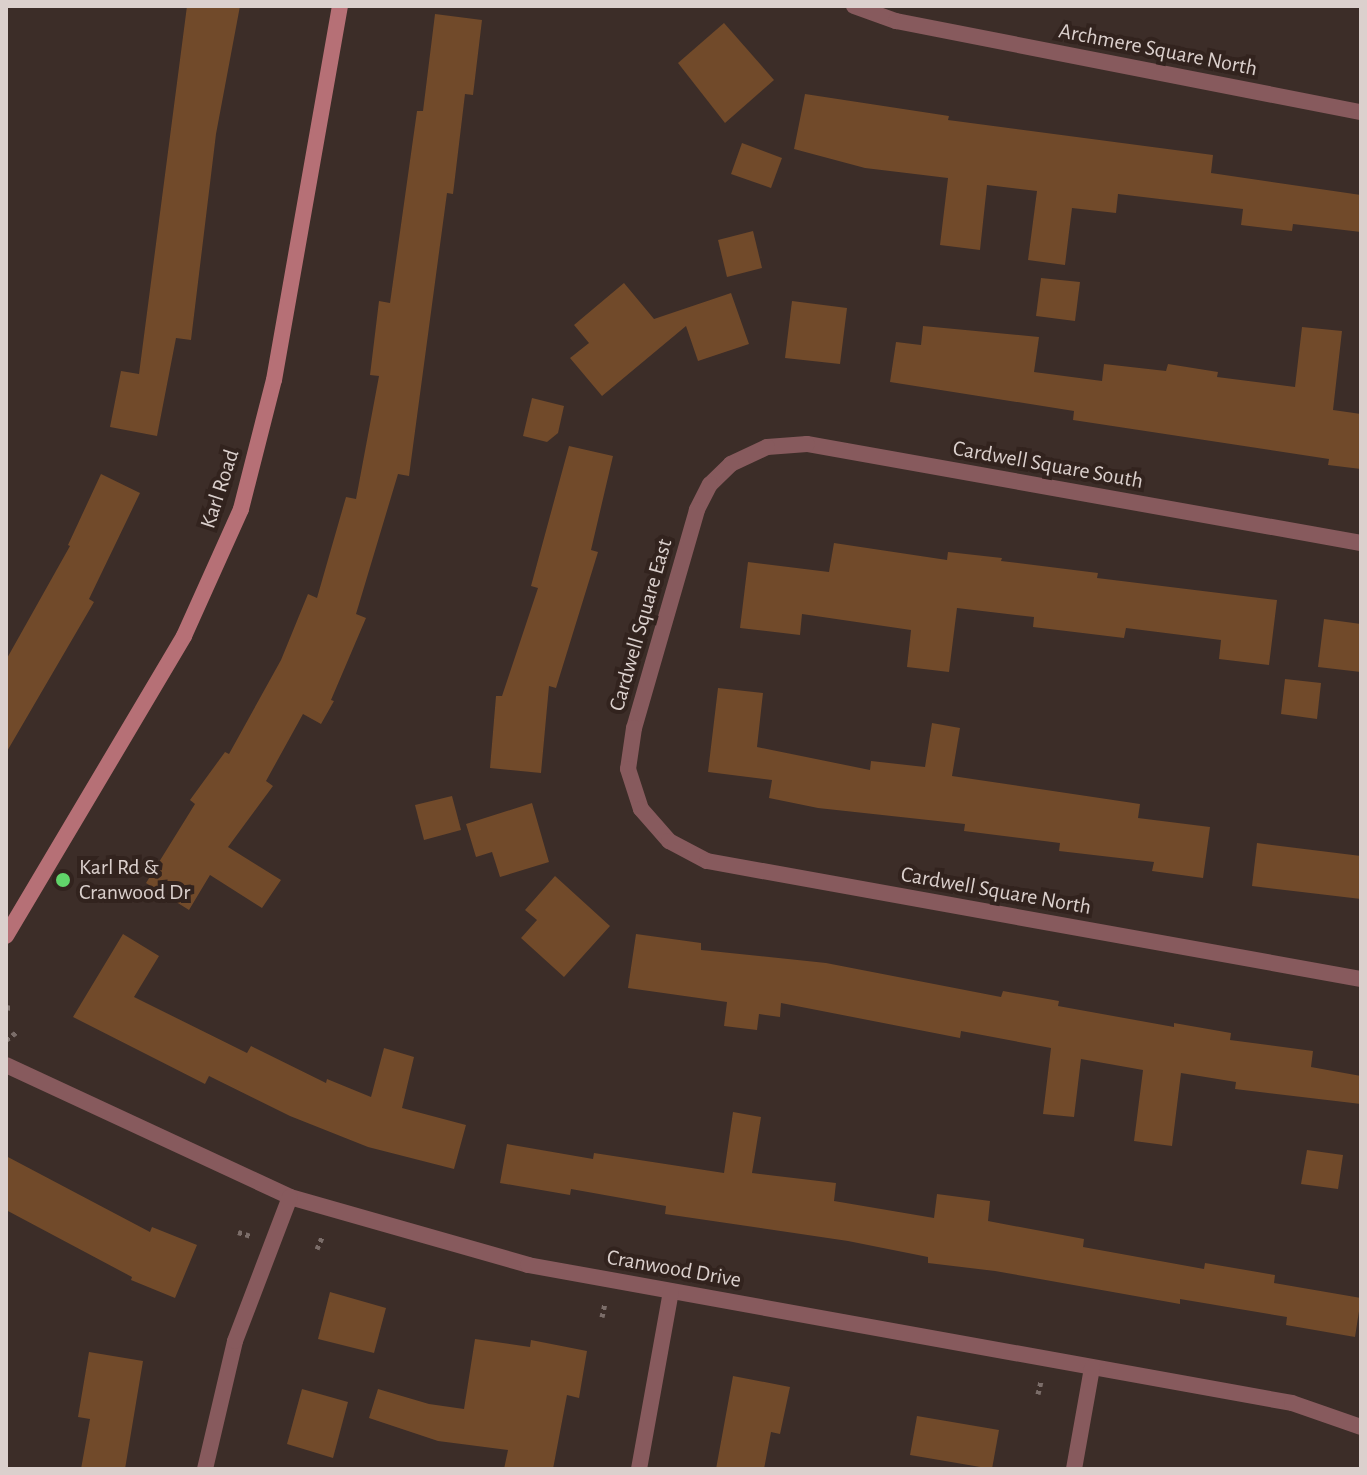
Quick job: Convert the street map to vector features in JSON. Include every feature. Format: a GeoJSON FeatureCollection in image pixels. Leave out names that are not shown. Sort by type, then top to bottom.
{"type":"FeatureCollection","features":[{"type":"Feature","properties":{"kind":"street","name":"Karl Road"},"geometry":{"type":"LineString","coordinates":[[6,936],[184,636],[241,509],[274,380],[340,6]]}},
{"type":"Feature","properties":{"kind":"street","name":"Archmere Square North"},"geometry":{"type":"LineString","coordinates":[[854,6],[896,21],[1361,112]]}},
{"type":"Feature","properties":{"kind":"street","name":"Cardwell Square South"},"geometry":{"type":"LineString","coordinates":[[731,464],[767,447],[807,444],[1361,543]]}},
{"type":"Feature","properties":{"kind":"street","name":"Cardwell Square East"},"geometry":{"type":"LineString","coordinates":[[641,809],[628,769],[634,728],[697,510],[710,484],[731,464]]}},
{"type":"Feature","properties":{"kind":"street","name":"Cardwell Square North"},"geometry":{"type":"LineString","coordinates":[[641,809],[669,841],[707,861],[1361,979]]}},
{"type":"Feature","properties":{"kind":"street","name":"Cranwood Drive"},"geometry":{"type":"LineString","coordinates":[[6,1065],[290,1197],[528,1265],[1292,1403],[1361,1427]]}},
{"type":"Feature","properties":{"kind":"street"},"geometry":{"type":"LineString","coordinates":[[205,1469],[235,1341],[290,1197]]}},
{"type":"Feature","properties":{"kind":"street"},"geometry":{"type":"LineString","coordinates":[[639,1469],[671,1292]]}},
{"type":"Feature","properties":{"kind":"street"},"geometry":{"type":"LineString","coordinates":[[1074,1469],[1092,1368]]}},
{"type":"Feature","properties":{"kind":"path"},"geometry":{"type":"LineString","coordinates":[[6,1040],[18,1031]]}},
{"type":"Feature","properties":{"kind":"path"},"geometry":{"type":"LineString","coordinates":[[238,1232],[251,1236]]}},
{"type":"Feature","properties":{"kind":"path"},"geometry":{"type":"LineString","coordinates":[[317,1249],[322,1237]]}},
{"type":"Feature","properties":{"kind":"path"},"geometry":{"type":"LineString","coordinates":[[602,1317],[605,1303]]}},
{"type":"Feature","properties":{"kind":"path"},"geometry":{"type":"LineString","coordinates":[[1038,1394],[1041,1381]]}},
{"type":"Feature","properties":{"kind":"building"},"geometry":{"type":"Polygon","coordinates":[[[187,6],[240,6],[216,134],[191,340],[176,338],[157,436],[110,427],[121,371],[139,374],[187,6]]]}},
{"type":"Feature","properties":{"kind":"building"},"geometry":{"type":"Polygon","coordinates":[[[435,14],[482,20],[473,95],[465,94],[453,194],[447,193],[409,476],[398,474],[356,614],[366,618],[331,700],[334,701],[321,724],[303,714],[266,781],[273,786],[228,847],[281,880],[262,908],[210,875],[189,910],[146,883],[195,804],[190,800],[225,752],[229,754],[281,660],[308,594],[317,598],[346,497],[356,499],[379,376],[370,375],[379,301],[390,303],[417,111],[423,111],[435,14]]]}},
{"type":"Feature","properties":{"kind":"building"},"geometry":{"type":"Polygon","coordinates":[[[724,23],[774,80],[725,123],[678,63],[724,23]]]}},
{"type":"Feature","properties":{"kind":"building"},"geometry":{"type":"Polygon","coordinates":[[[805,94],[949,116],[948,120],[1213,155],[1211,173],[1361,195],[1361,232],[1293,224],[1292,231],[1241,225],[1243,209],[1118,194],[1116,213],[1072,208],[1065,265],[1028,260],[1037,191],[987,185],[980,250],[940,245],[948,178],[865,168],[794,149],[805,94]]]}},
{"type":"Feature","properties":{"kind":"building"},"geometry":{"type":"Polygon","coordinates":[[[742,143],[782,158],[771,188],[731,174],[742,143]]]}},
{"type":"Feature","properties":{"kind":"building"},"geometry":{"type":"Polygon","coordinates":[[[753,231],[762,268],[727,277],[718,240],[753,231]]]}},
{"type":"Feature","properties":{"kind":"building"},"geometry":{"type":"Polygon","coordinates":[[[1041,278],[1080,282],[1075,321],[1036,316],[1041,278]]]}},
{"type":"Feature","properties":{"kind":"building"},"geometry":{"type":"Polygon","coordinates":[[[624,283],[654,319],[731,293],[749,344],[698,361],[686,326],[602,396],[570,358],[589,343],[574,325],[624,283]]]}},
{"type":"Feature","properties":{"kind":"building"},"geometry":{"type":"Polygon","coordinates":[[[792,301],[847,308],[840,364],[785,358],[792,301]]]}},
{"type":"Feature","properties":{"kind":"building"},"geometry":{"type":"Polygon","coordinates":[[[923,326],[1039,337],[1034,372],[1102,381],[1104,364],[1166,371],[1168,364],[1218,372],[1217,377],[1295,387],[1302,327],[1342,331],[1333,410],[1361,414],[1361,469],[1328,465],[1329,459],[1073,420],[1074,411],[890,382],[896,342],[921,345],[923,326]]]}},
{"type":"Feature","properties":{"kind":"building"},"geometry":{"type":"Polygon","coordinates":[[[532,398],[564,406],[558,433],[547,442],[523,436],[532,398]]]}},
{"type":"Feature","properties":{"kind":"building"},"geometry":{"type":"Polygon","coordinates":[[[569,446],[613,456],[591,550],[598,552],[556,688],[549,686],[541,773],[490,768],[496,696],[502,696],[538,588],[531,586],[569,446]]]}},
{"type":"Feature","properties":{"kind":"building"},"geometry":{"type":"Polygon","coordinates":[[[101,474],[140,493],[89,599],[94,602],[6,753],[6,660],[70,546],[101,474]]]}},
{"type":"Feature","properties":{"kind":"building"},"geometry":{"type":"Polygon","coordinates":[[[834,543],[947,560],[948,552],[1002,558],[1001,561],[1098,573],[1097,578],[1277,600],[1269,665],[1219,659],[1221,640],[1126,628],[1124,638],[1033,627],[1034,617],[957,608],[949,672],[907,667],[911,630],[802,614],[800,635],[740,628],[748,562],[829,572],[834,543]]]}},
{"type":"Feature","properties":{"kind":"building"},"geometry":{"type":"Polygon","coordinates":[[[1324,619],[1361,624],[1361,672],[1318,667],[1324,619]]]}},
{"type":"Feature","properties":{"kind":"building"},"geometry":{"type":"Polygon","coordinates":[[[1285,679],[1321,683],[1317,719],[1281,714],[1285,679]]]}},
{"type":"Feature","properties":{"kind":"building"},"geometry":{"type":"Polygon","coordinates":[[[718,688],[763,693],[757,747],[870,770],[871,761],[925,767],[932,723],[960,728],[952,776],[1140,804],[1138,818],[1210,827],[1203,878],[1152,871],[1154,862],[1059,851],[1060,843],[964,831],[965,824],[818,808],[769,798],[772,780],[708,772],[718,688]]]}},
{"type":"Feature","properties":{"kind":"building"},"geometry":{"type":"Polygon","coordinates":[[[452,796],[461,830],[424,840],[415,805],[452,796]]]}},
{"type":"Feature","properties":{"kind":"building"},"geometry":{"type":"Polygon","coordinates":[[[532,803],[549,862],[500,877],[492,852],[476,857],[466,824],[532,803]]]}},
{"type":"Feature","properties":{"kind":"building"},"geometry":{"type":"Polygon","coordinates":[[[1257,843],[1361,856],[1361,899],[1252,886],[1257,843]]]}},
{"type":"Feature","properties":{"kind":"building"},"geometry":{"type":"Polygon","coordinates":[[[555,876],[610,926],[564,977],[521,938],[537,920],[525,910],[555,876]]]}},
{"type":"Feature","properties":{"kind":"building"},"geometry":{"type":"Polygon","coordinates":[[[123,934],[159,956],[134,997],[247,1053],[251,1046],[326,1083],[327,1079],[371,1097],[384,1048],[414,1057],[402,1108],[466,1125],[454,1169],[368,1147],[290,1116],[209,1076],[205,1084],[73,1017],[123,934]]]}},
{"type":"Feature","properties":{"kind":"building"},"geometry":{"type":"Polygon","coordinates":[[[636,934],[701,943],[701,950],[826,963],[1001,997],[1003,991],[1059,1001],[1058,1006],[1174,1027],[1174,1023],[1231,1033],[1230,1040],[1313,1051],[1311,1067],[1361,1076],[1361,1104],[1235,1089],[1236,1082],[1181,1073],[1172,1146],[1134,1141],[1143,1070],[1081,1059],[1074,1117],[1043,1114],[1051,1048],[961,1031],[960,1038],[781,1003],[780,1017],[759,1014],[757,1030],[724,1026],[727,1002],[628,988],[636,934]]]}},
{"type":"Feature","properties":{"kind":"building"},"geometry":{"type":"Polygon","coordinates":[[[733,1112],[761,1117],[752,1173],[836,1183],[834,1201],[934,1218],[937,1194],[990,1201],[988,1221],[1084,1239],[1083,1247],[1204,1269],[1205,1263],[1275,1275],[1274,1283],[1361,1298],[1355,1337],[1286,1325],[1287,1317],[1180,1299],[1180,1304],[995,1271],[928,1263],[928,1257],[848,1241],[665,1214],[666,1206],[571,1189],[570,1195],[500,1183],[507,1144],[593,1159],[594,1153],[724,1173],[733,1112]]]}},
{"type":"Feature","properties":{"kind":"building"},"geometry":{"type":"Polygon","coordinates":[[[1307,1150],[1343,1155],[1338,1189],[1301,1184],[1307,1150]]]}},
{"type":"Feature","properties":{"kind":"building"},"geometry":{"type":"Polygon","coordinates":[[[6,1156],[150,1232],[152,1227],[197,1245],[175,1298],[131,1280],[132,1277],[6,1210],[6,1156]]]}},
{"type":"Feature","properties":{"kind":"building"},"geometry":{"type":"Polygon","coordinates":[[[330,1292],[386,1308],[374,1353],[318,1339],[330,1292]]]}},
{"type":"Feature","properties":{"kind":"building"},"geometry":{"type":"Polygon","coordinates":[[[475,1339],[530,1347],[531,1340],[587,1351],[579,1398],[567,1395],[553,1469],[504,1469],[508,1450],[438,1441],[369,1418],[378,1389],[429,1404],[464,1409],[475,1339]]]}},
{"type":"Feature","properties":{"kind":"building"},"geometry":{"type":"Polygon","coordinates":[[[89,1352],[143,1361],[125,1469],[81,1469],[90,1419],[78,1417],[89,1352]]]}},
{"type":"Feature","properties":{"kind":"building"},"geometry":{"type":"Polygon","coordinates":[[[733,1376],[790,1387],[780,1434],[771,1432],[764,1469],[716,1469],[733,1376]]]}},
{"type":"Feature","properties":{"kind":"building"},"geometry":{"type":"Polygon","coordinates":[[[302,1389],[348,1402],[333,1458],[287,1444],[302,1389]]]}},
{"type":"Feature","properties":{"kind":"building"},"geometry":{"type":"Polygon","coordinates":[[[917,1416],[999,1430],[992,1469],[910,1455],[917,1416]]]}},
{"type":"Feature","properties":{"kind":"place","name":"Karl Rd & Cranwood Dr"},"geometry":{"type":"Point","coordinates":[63,880]}}]}
